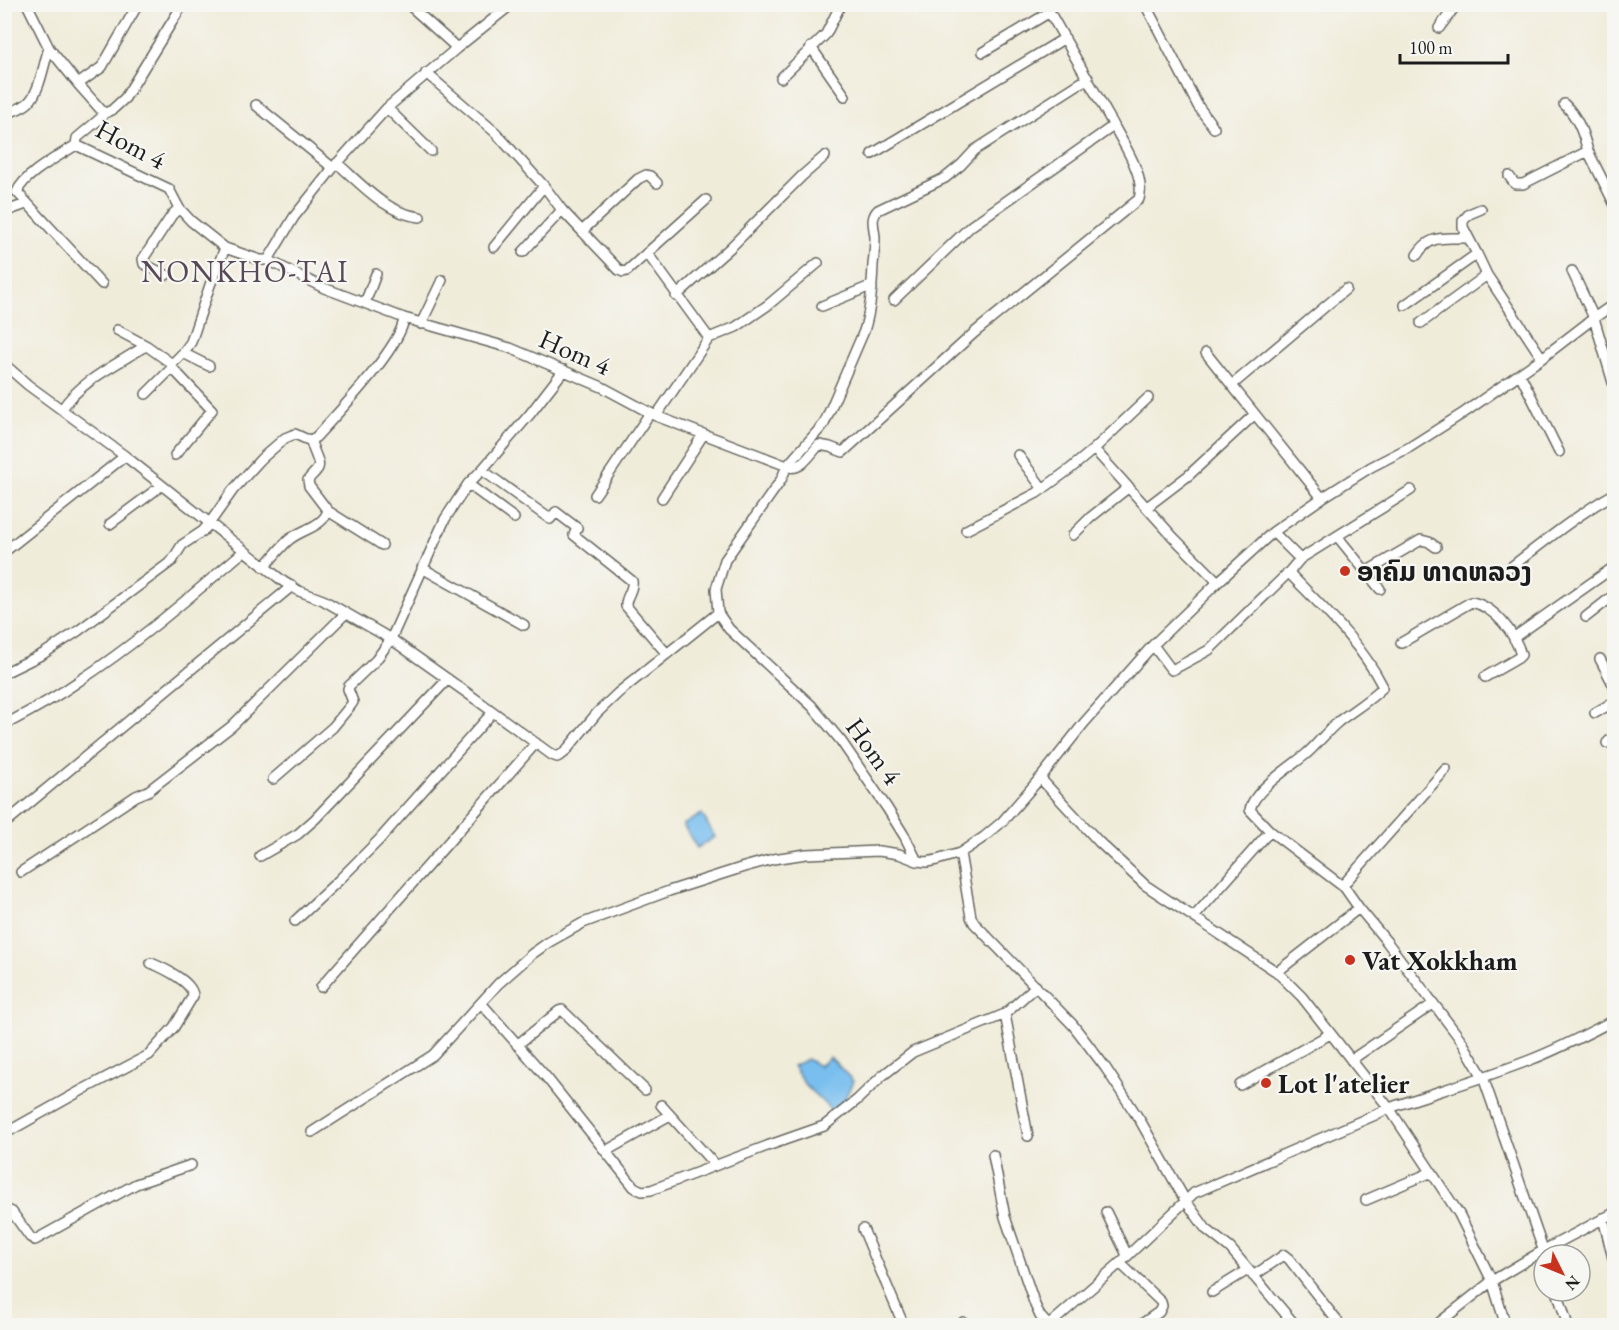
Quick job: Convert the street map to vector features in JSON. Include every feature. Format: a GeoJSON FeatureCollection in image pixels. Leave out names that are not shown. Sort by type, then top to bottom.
{"type":"FeatureCollection","features":[{"type":"Feature","properties":{"kind":"street","name":"Hom 4"},"geometry":{"type":"LineString","coordinates":[[27,4],[49,48],[103,114],[77,138],[76,145],[169,189],[179,208],[191,221],[225,248],[260,260],[268,260],[324,288],[421,324],[510,348],[602,387],[653,415],[787,466]]}},
{"type":"Feature","properties":{"kind":"street"},"geometry":{"type":"LineString","coordinates":[[78,84],[102,67],[138,4]]}},
{"type":"Feature","properties":{"kind":"street"},"geometry":{"type":"LineString","coordinates":[[103,114],[112,110],[125,98],[183,4]]}},
{"type":"Feature","properties":{"kind":"street"},"geometry":{"type":"LineString","coordinates":[[408,4],[457,48]]}},
{"type":"Feature","properties":{"kind":"street"},"geometry":{"type":"LineString","coordinates":[[268,260],[294,217],[335,165],[387,108],[426,73],[512,4]]}},
{"type":"Feature","properties":{"kind":"street"},"geometry":{"type":"LineString","coordinates":[[781,78],[826,34],[841,4]]}},
{"type":"Feature","properties":{"kind":"street"},"geometry":{"type":"LineString","coordinates":[[1145,4],[1198,106],[1214,128]]}},
{"type":"Feature","properties":{"kind":"street"},"geometry":{"type":"LineString","coordinates":[[1439,28],[1457,4]]}},
{"type":"Feature","properties":{"kind":"street"},"geometry":{"type":"LineString","coordinates":[[809,440],[843,452],[974,333],[1139,199],[1140,179],[1131,158],[1048,8],[983,52]]}},
{"type":"Feature","properties":{"kind":"street"},"geometry":{"type":"LineString","coordinates":[[872,154],[1065,38]]}},
{"type":"Feature","properties":{"kind":"street"},"geometry":{"type":"LineString","coordinates":[[811,47],[845,96]]}},
{"type":"Feature","properties":{"kind":"street"},"geometry":{"type":"LineString","coordinates":[[8,113],[20,109],[36,93],[49,48]]}},
{"type":"Feature","properties":{"kind":"street"},"geometry":{"type":"LineString","coordinates":[[426,73],[495,132],[544,186],[562,210],[623,272],[627,271],[706,200]]}},
{"type":"Feature","properties":{"kind":"street"},"geometry":{"type":"LineString","coordinates":[[4,364],[28,385],[125,456],[264,567],[292,586],[323,600],[391,639],[557,757],[564,753],[597,713],[618,693],[718,612],[716,589],[725,560],[781,480],[787,466],[824,424],[864,331],[869,316],[872,289],[875,238],[872,220],[874,214],[945,178],[975,150],[1088,78]]}},
{"type":"Feature","properties":{"kind":"street"},"geometry":{"type":"LineString","coordinates":[[1564,104],[1578,120],[1588,152],[1614,203]]}},
{"type":"Feature","properties":{"kind":"street"},"geometry":{"type":"LineString","coordinates":[[256,105],[379,199],[411,216],[420,217]]}},
{"type":"Feature","properties":{"kind":"street"},"geometry":{"type":"LineString","coordinates":[[387,108],[431,151]]}},
{"type":"Feature","properties":{"kind":"street"},"geometry":{"type":"LineString","coordinates":[[894,300],[971,226],[1113,124]]}},
{"type":"Feature","properties":{"kind":"street"},"geometry":{"type":"LineString","coordinates":[[76,145],[29,176],[17,192],[102,284]]}},
{"type":"Feature","properties":{"kind":"street"},"geometry":{"type":"LineString","coordinates":[[1509,176],[1515,184],[1523,184],[1588,152]]}},
{"type":"Feature","properties":{"kind":"street"},"geometry":{"type":"LineString","coordinates":[[676,296],[731,247],[825,156]]}},
{"type":"Feature","properties":{"kind":"street"},"geometry":{"type":"LineString","coordinates":[[582,231],[638,179],[646,175],[657,183]]}},
{"type":"Feature","properties":{"kind":"street"},"geometry":{"type":"LineString","coordinates":[[494,247],[544,186]]}},
{"type":"Feature","properties":{"kind":"street"},"geometry":{"type":"LineString","coordinates":[[4,212],[26,204]]}},
{"type":"Feature","properties":{"kind":"street"},"geometry":{"type":"LineString","coordinates":[[166,275],[144,264],[143,259],[179,208]]}},
{"type":"Feature","properties":{"kind":"street"},"geometry":{"type":"LineString","coordinates":[[1481,209],[1469,214],[1463,221],[1463,227],[1487,274],[1542,358]]}},
{"type":"Feature","properties":{"kind":"street"},"geometry":{"type":"LineString","coordinates":[[523,252],[562,210]]}},
{"type":"Feature","properties":{"kind":"street"},"geometry":{"type":"LineString","coordinates":[[1417,255],[1432,239],[1468,238]]}},
{"type":"Feature","properties":{"kind":"street"},"geometry":{"type":"LineString","coordinates":[[146,394],[191,342],[225,248]]}},
{"type":"Feature","properties":{"kind":"street"},"geometry":{"type":"LineString","coordinates":[[647,253],[676,296],[709,338]]}},
{"type":"Feature","properties":{"kind":"street"},"geometry":{"type":"LineString","coordinates":[[1406,305],[1477,254]]}},
{"type":"Feature","properties":{"kind":"street"},"geometry":{"type":"LineString","coordinates":[[595,495],[709,338],[736,327],[818,263]]}},
{"type":"Feature","properties":{"kind":"street"},"geometry":{"type":"LineString","coordinates":[[1572,271],[1594,318],[1614,386]]}},
{"type":"Feature","properties":{"kind":"street"},"geometry":{"type":"LineString","coordinates":[[365,303],[376,274]]}},
{"type":"Feature","properties":{"kind":"street"},"geometry":{"type":"LineString","coordinates":[[1421,323],[1487,274]]}},
{"type":"Feature","properties":{"kind":"street"},"geometry":{"type":"LineString","coordinates":[[421,324],[442,280]]}},
{"type":"Feature","properties":{"kind":"street"},"geometry":{"type":"LineString","coordinates":[[822,306],[868,287],[872,289]]}},
{"type":"Feature","properties":{"kind":"street"},"geometry":{"type":"LineString","coordinates":[[1232,385],[1346,289]]}},
{"type":"Feature","properties":{"kind":"street"},"geometry":{"type":"LineString","coordinates":[[312,1132],[433,1055],[499,983],[532,954],[583,923],[669,891],[773,859],[834,852],[879,851],[899,854],[917,861],[937,861],[960,853],[1002,822],[1084,723],[1153,645],[1273,532],[1371,467],[1445,426],[1614,304]]}},
{"type":"Feature","properties":{"kind":"street"},"geometry":{"type":"LineString","coordinates":[[4,673],[43,654],[118,603],[172,561],[186,541],[203,531],[209,524],[233,489],[261,459],[285,438],[295,434],[311,440],[316,437],[383,358],[395,341],[404,318]]}},
{"type":"Feature","properties":{"kind":"street"},"geometry":{"type":"LineString","coordinates":[[117,330],[147,346],[172,366],[212,410],[175,455]]}},
{"type":"Feature","properties":{"kind":"street"},"geometry":{"type":"LineString","coordinates":[[62,409],[70,396],[81,387],[147,346]]}},
{"type":"Feature","properties":{"kind":"street"},"geometry":{"type":"LineString","coordinates":[[183,353],[208,366]]}},
{"type":"Feature","properties":{"kind":"street"},"geometry":{"type":"LineString","coordinates":[[1206,353],[1322,498]]}},
{"type":"Feature","properties":{"kind":"street"},"geometry":{"type":"LineString","coordinates":[[273,779],[333,727],[353,702],[349,686],[376,660],[391,639],[446,519],[468,484],[530,414],[564,370]]}},
{"type":"Feature","properties":{"kind":"street"},"geometry":{"type":"LineString","coordinates":[[1520,374],[1559,452]]}},
{"type":"Feature","properties":{"kind":"street"},"geometry":{"type":"LineString","coordinates":[[966,530],[1043,489],[1070,470],[1148,398]]}},
{"type":"Feature","properties":{"kind":"street"},"geometry":{"type":"LineString","coordinates":[[1147,507],[1189,475],[1255,414]]}},
{"type":"Feature","properties":{"kind":"street"},"geometry":{"type":"LineString","coordinates":[[662,498],[703,435]]}},
{"type":"Feature","properties":{"kind":"street"},"geometry":{"type":"LineString","coordinates":[[311,440],[319,468],[308,480],[309,486],[328,511],[382,545]]}},
{"type":"Feature","properties":{"kind":"street"},"geometry":{"type":"LineString","coordinates":[[787,466],[792,469],[798,468],[819,445]]}},
{"type":"Feature","properties":{"kind":"street"},"geometry":{"type":"LineString","coordinates":[[1094,449],[1218,582]]}},
{"type":"Feature","properties":{"kind":"street"},"geometry":{"type":"LineString","coordinates":[[1018,455],[1043,489]]}},
{"type":"Feature","properties":{"kind":"street"},"geometry":{"type":"LineString","coordinates":[[4,552],[125,456]]}},
{"type":"Feature","properties":{"kind":"street"},"geometry":{"type":"LineString","coordinates":[[482,470],[550,519],[556,512],[577,528],[574,535],[632,581],[633,585],[626,606],[667,654]]}},
{"type":"Feature","properties":{"kind":"street"},"geometry":{"type":"LineString","coordinates":[[468,484],[514,518]]}},
{"type":"Feature","properties":{"kind":"street"},"geometry":{"type":"LineString","coordinates":[[110,524],[161,486]]}},
{"type":"Feature","properties":{"kind":"street"},"geometry":{"type":"LineString","coordinates":[[1073,535],[1091,517],[1129,487]]}},
{"type":"Feature","properties":{"kind":"street"},"geometry":{"type":"LineString","coordinates":[[1153,645],[1172,670],[1209,650],[1300,559],[1411,490]]}},
{"type":"Feature","properties":{"kind":"street"},"geometry":{"type":"LineString","coordinates":[[1511,567],[1555,533],[1614,494]]}},
{"type":"Feature","properties":{"kind":"street"},"geometry":{"type":"LineString","coordinates":[[264,567],[289,539],[319,524],[328,511]]}},
{"type":"Feature","properties":{"kind":"street"},"geometry":{"type":"LineString","coordinates":[[1273,532],[1300,559]]}},
{"type":"Feature","properties":{"kind":"street"},"geometry":{"type":"LineString","coordinates":[[1337,536],[1380,589]]}},
{"type":"Feature","properties":{"kind":"street"},"geometry":{"type":"LineString","coordinates":[[1366,572],[1421,540],[1436,547]]}},
{"type":"Feature","properties":{"kind":"street"},"geometry":{"type":"LineString","coordinates":[[4,725],[68,688],[118,653],[183,603],[244,551]]}},
{"type":"Feature","properties":{"kind":"street"},"geometry":{"type":"LineString","coordinates":[[1514,639],[1614,567]]}},
{"type":"Feature","properties":{"kind":"street"},"geometry":{"type":"LineString","coordinates":[[423,568],[524,626]]}},
{"type":"Feature","properties":{"kind":"street"},"geometry":{"type":"LineString","coordinates":[[1289,572],[1347,633],[1372,666],[1382,685],[1380,690],[1336,724],[1307,753],[1278,775],[1257,796],[1250,810],[1270,831],[1343,885],[1461,1040],[1482,1077],[1541,1243]]}},
{"type":"Feature","properties":{"kind":"street"},"geometry":{"type":"LineString","coordinates":[[4,824],[292,586]]}},
{"type":"Feature","properties":{"kind":"street"},"geometry":{"type":"LineString","coordinates":[[1586,617],[1614,595]]}},
{"type":"Feature","properties":{"kind":"street"},"geometry":{"type":"LineString","coordinates":[[1401,643],[1471,602],[1478,603],[1498,616],[1514,639],[1521,655],[1485,676]]}},
{"type":"Feature","properties":{"kind":"street","name":"Hom 4"},"geometry":{"type":"LineString","coordinates":[[718,612],[729,629],[812,706],[841,741],[893,817],[917,861]]}},
{"type":"Feature","properties":{"kind":"street"},"geometry":{"type":"LineString","coordinates":[[21,872],[120,806],[148,791],[232,726],[346,613]]}},
{"type":"Feature","properties":{"kind":"street"},"geometry":{"type":"LineString","coordinates":[[1600,659],[1614,686]]}},
{"type":"Feature","properties":{"kind":"street"},"geometry":{"type":"LineString","coordinates":[[260,856],[298,834],[315,819],[448,680]]}},
{"type":"Feature","properties":{"kind":"street"},"geometry":{"type":"LineString","coordinates":[[1595,713],[1614,702]]}},
{"type":"Feature","properties":{"kind":"street"},"geometry":{"type":"LineString","coordinates":[[295,921],[379,840],[494,712]]}},
{"type":"Feature","properties":{"kind":"street"},"geometry":{"type":"LineString","coordinates":[[321,987],[536,743]]}},
{"type":"Feature","properties":{"kind":"street"},"geometry":{"type":"LineString","coordinates":[[1343,885],[1446,769]]}},
{"type":"Feature","properties":{"kind":"street"},"geometry":{"type":"LineString","coordinates":[[1040,778],[1099,842],[1145,885],[1277,972],[1302,997],[1389,1108],[1459,1214],[1492,1281],[1506,1326]]}},
{"type":"Feature","properties":{"kind":"street"},"geometry":{"type":"LineString","coordinates":[[1194,916],[1270,831]]}},
{"type":"Feature","properties":{"kind":"street"},"geometry":{"type":"LineString","coordinates":[[960,853],[974,923],[1073,1025],[1105,1066],[1141,1122],[1185,1200],[1206,1229],[1230,1248],[1296,1326]]}},
{"type":"Feature","properties":{"kind":"street"},"geometry":{"type":"LineString","coordinates":[[1277,972],[1359,908]]}},
{"type":"Feature","properties":{"kind":"street"},"geometry":{"type":"LineString","coordinates":[[4,1134],[149,1055],[174,1027],[193,996],[193,992],[166,969],[151,963]]}},
{"type":"Feature","properties":{"kind":"street"},"geometry":{"type":"LineString","coordinates":[[481,1003],[547,1078],[634,1186],[642,1191],[651,1190],[825,1126],[913,1052],[1005,1014],[1036,986]]}},
{"type":"Feature","properties":{"kind":"street"},"geometry":{"type":"LineString","coordinates":[[1351,1060],[1433,1004]]}},
{"type":"Feature","properties":{"kind":"street"},"geometry":{"type":"LineString","coordinates":[[517,1044],[562,1010],[645,1090]]}},
{"type":"Feature","properties":{"kind":"street"},"geometry":{"type":"LineString","coordinates":[[1005,1014],[1028,1136]]}},
{"type":"Feature","properties":{"kind":"street"},"geometry":{"type":"LineString","coordinates":[[993,1155],[1005,1217],[1035,1305],[1040,1316],[1048,1325],[1120,1263],[1194,1193],[1389,1108],[1482,1077],[1550,1051],[1614,1020]]}},
{"type":"Feature","properties":{"kind":"street"},"geometry":{"type":"LineString","coordinates":[[1240,1085],[1330,1034]]}},
{"type":"Feature","properties":{"kind":"street"},"geometry":{"type":"LineString","coordinates":[[661,1105],[715,1165]]}},
{"type":"Feature","properties":{"kind":"street"},"geometry":{"type":"LineString","coordinates":[[606,1151],[670,1115]]}},
{"type":"Feature","properties":{"kind":"street"},"geometry":{"type":"LineString","coordinates":[[4,1212],[8,1210],[12,1212],[30,1237],[35,1240],[136,1184],[191,1165]]}},
{"type":"Feature","properties":{"kind":"street"},"geometry":{"type":"LineString","coordinates":[[1366,1200],[1432,1172]]}},
{"type":"Feature","properties":{"kind":"street"},"geometry":{"type":"LineString","coordinates":[[1106,1212],[1127,1255]]}},
{"type":"Feature","properties":{"kind":"street"},"geometry":{"type":"LineString","coordinates":[[1562,1243],[1614,1213]]}},
{"type":"Feature","properties":{"kind":"street"},"geometry":{"type":"LineString","coordinates":[[1603,1218],[1614,1262]]}},
{"type":"Feature","properties":{"kind":"street"},"geometry":{"type":"LineString","coordinates":[[863,1229],[904,1326]]}},
{"type":"Feature","properties":{"kind":"street"},"geometry":{"type":"LineString","coordinates":[[1212,1292],[1284,1256],[1289,1259],[1341,1326]]}},
{"type":"Feature","properties":{"kind":"street"},"geometry":{"type":"LineString","coordinates":[[1435,1326],[1492,1281],[1532,1260]]}},
{"type":"Feature","properties":{"kind":"street"},"geometry":{"type":"LineString","coordinates":[[1120,1263],[1161,1302],[1159,1312],[1139,1326]]}},
{"type":"Feature","properties":{"kind":"street"},"geometry":{"type":"LineString","coordinates":[[1561,1303],[1568,1326]]}},
{"type":"Feature","properties":{"kind":"water"},"geometry":{"type":"Polygon","coordinates":[[[702,814],[715,837],[697,848],[683,825],[702,814]]]}},
{"type":"Feature","properties":{"kind":"water"},"geometry":{"type":"Polygon","coordinates":[[[830,1057],[853,1081],[844,1101],[832,1111],[805,1085],[793,1066],[807,1059],[819,1066],[830,1057]]]}},
{"type":"Feature","properties":{"kind":"place","name":"ອາຄົມ ທາດຫລວງ"},"geometry":{"type":"Point","coordinates":[1345,571]}},
{"type":"Feature","properties":{"kind":"place","name":"Vat Xokkham"},"geometry":{"type":"Point","coordinates":[1350,960]}},
{"type":"Feature","properties":{"kind":"place","name":"Lot l'atelier"},"geometry":{"type":"Point","coordinates":[1266,1083]}},
{"type":"Feature","properties":{"kind":"district","name":"NONKHO-TAI"},"geometry":{"type":"Point","coordinates":[245,271]}}]}
